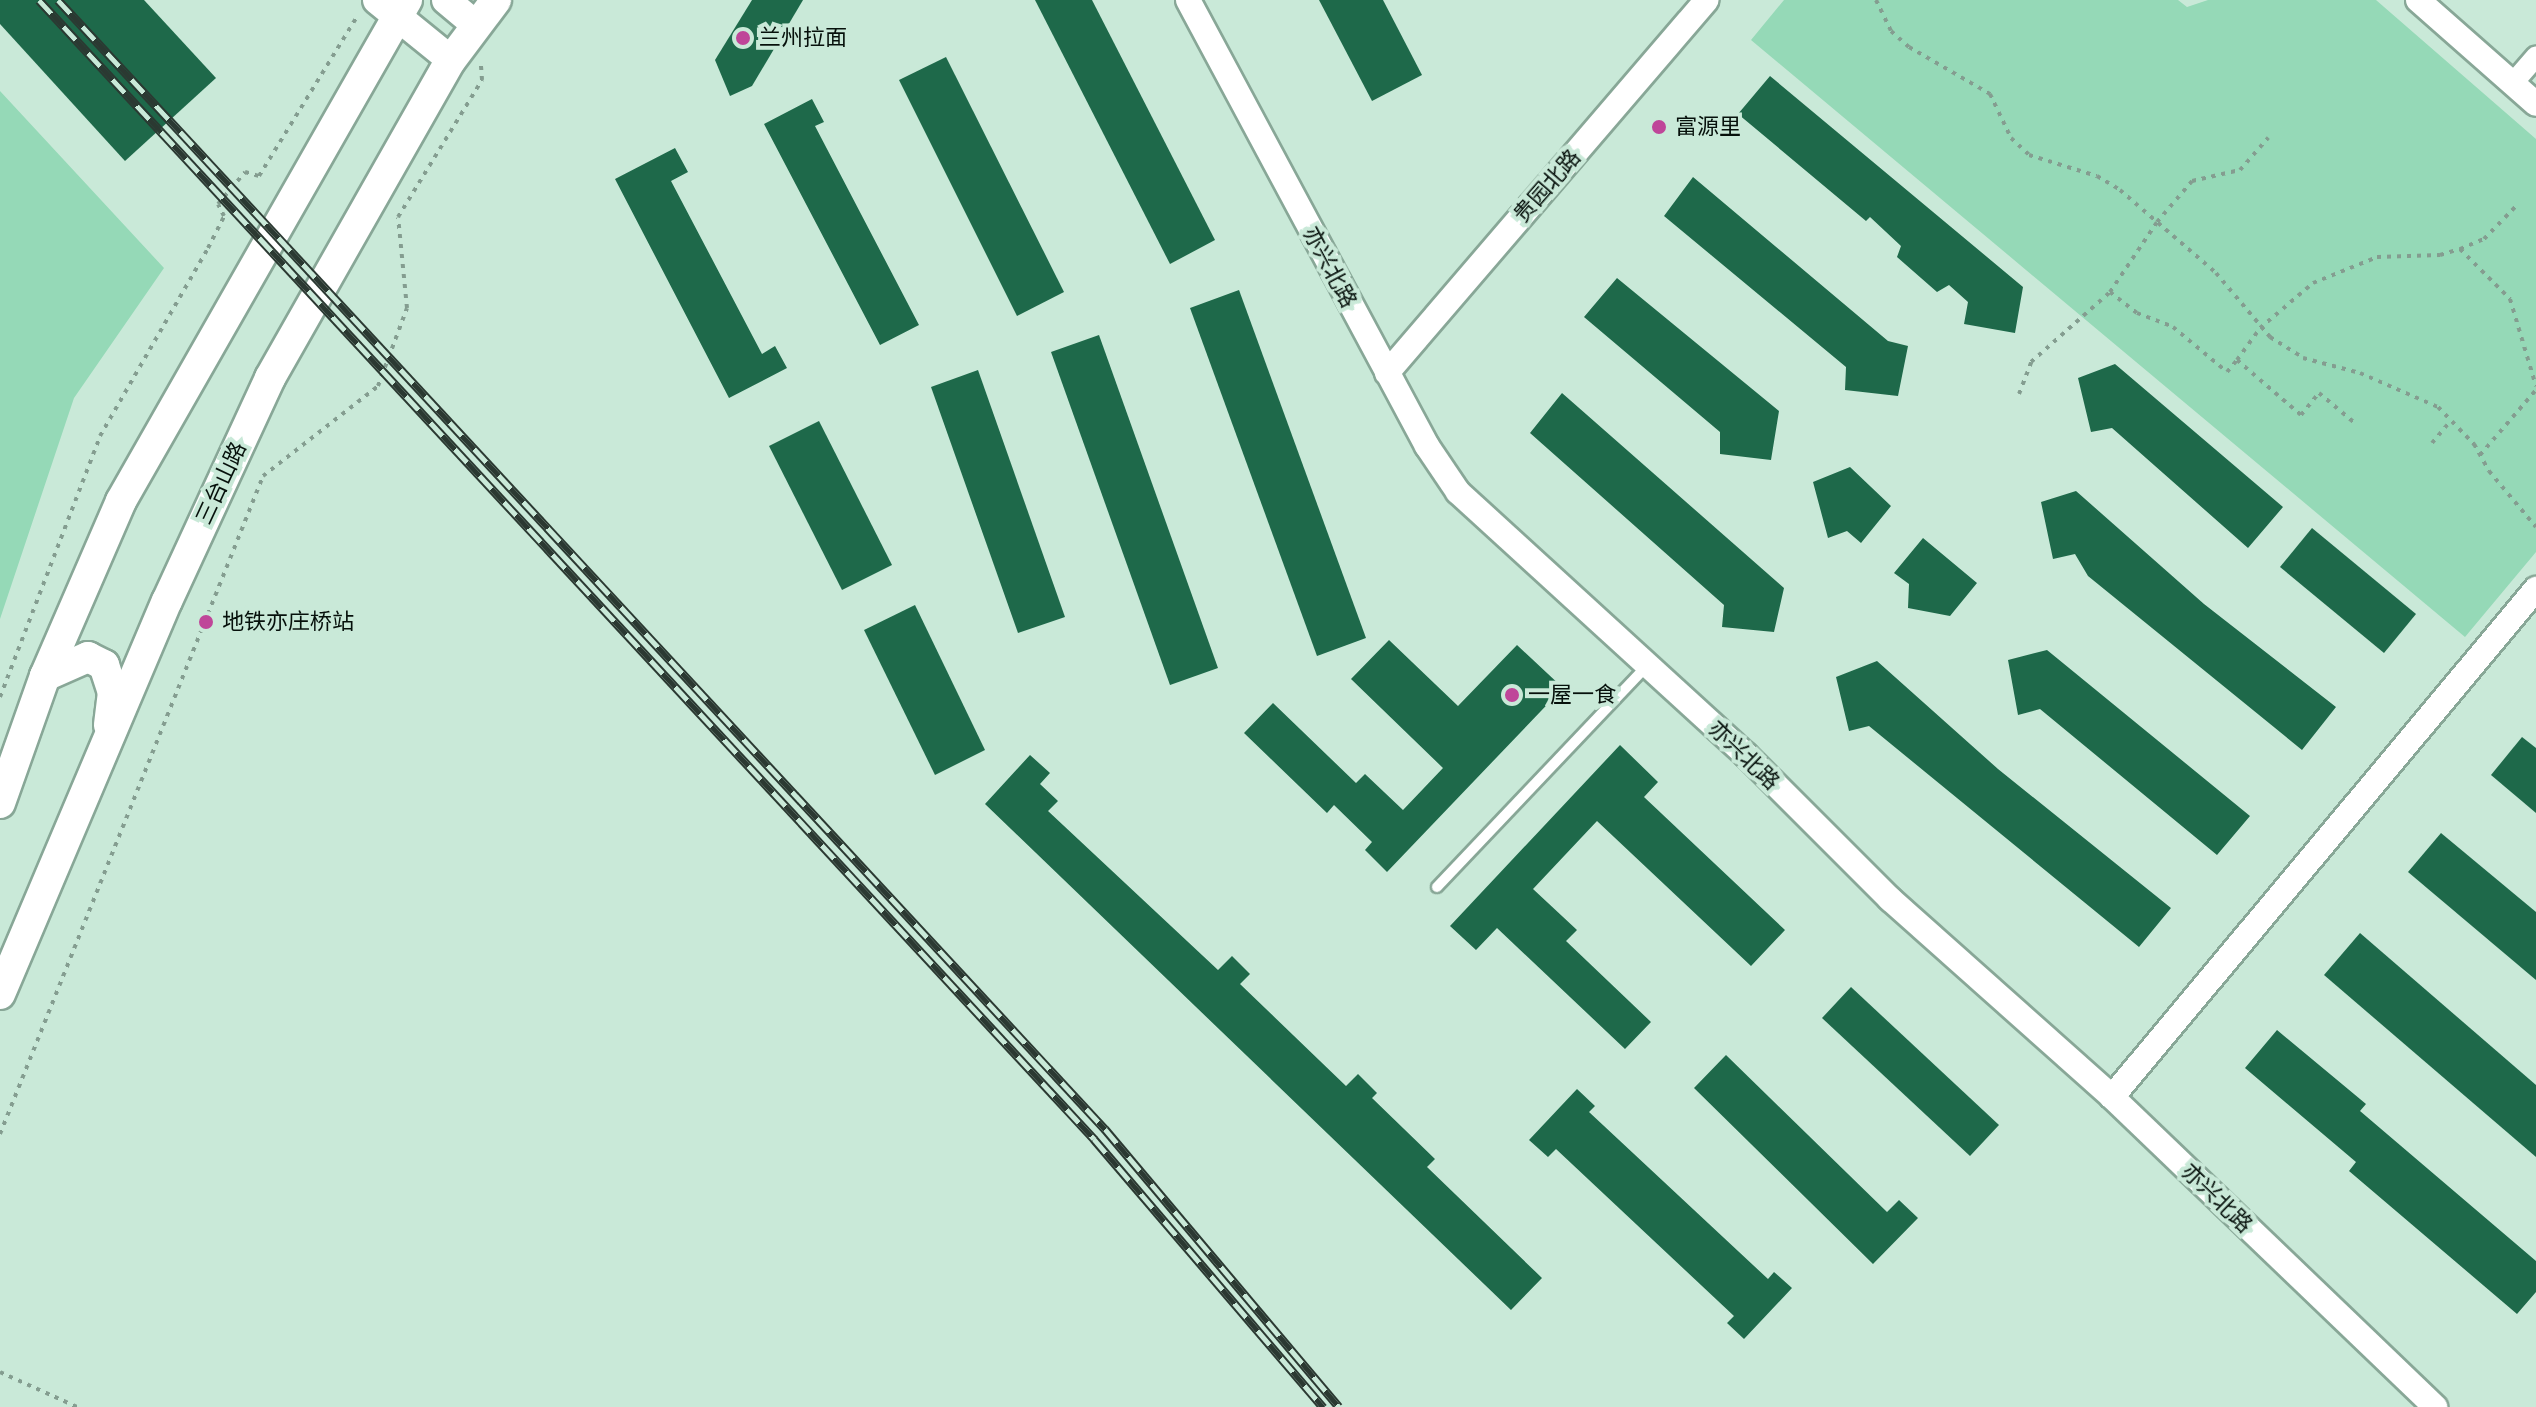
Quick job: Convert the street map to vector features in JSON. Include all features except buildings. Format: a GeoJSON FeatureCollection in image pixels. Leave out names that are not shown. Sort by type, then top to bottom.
{"type":"FeatureCollection","features":[{"type":"Feature","properties":{"kind":"main road"},"geometry":{"type":"LineString","coordinates":[[446,0],[476,25]]}},
{"type":"Feature","properties":{"kind":"main road","name":"三台山路"},"geometry":{"type":"LineString","coordinates":[[0,994],[167,601],[270,378],[451,60],[496,0]]}},
{"type":"Feature","properties":{"kind":"main road"},"geometry":{"type":"LineString","coordinates":[[0,803],[45,676],[121,501],[385,7],[451,60]]}},
{"type":"Feature","properties":{"kind":"main road"},"geometry":{"type":"LineString","coordinates":[[45,676],[88,657],[104,665],[113,692],[106,750]]}},
{"type":"Feature","properties":{"kind":"street","name":"亦兴北路"},"geometry":{"type":"LineString","coordinates":[[1188,0],[1387,373],[1458,492],[1648,665],[1890,899],[2112,1097],[2435,1407]]}},
{"type":"Feature","properties":{"kind":"street","name":"贵园北路"},"geometry":{"type":"LineString","coordinates":[[1387,373],[1707,0]]}},
{"type":"Feature","properties":{"kind":"street"},"geometry":{"type":"LineString","coordinates":[[2418,0],[2536,104]]}},
{"type":"Feature","properties":{"kind":"street"},"geometry":{"type":"LineString","coordinates":[[2513,83],[2536,57]]}},
{"type":"Feature","properties":{"kind":"street"},"geometry":{"type":"LineString","coordinates":[[2112,1097],[2536,589]]}},
{"type":"Feature","properties":{"kind":"lane"},"geometry":{"type":"LineString","coordinates":[[1437,887],[1648,665]]}},
{"type":"Feature","properties":{"kind":"path"},"geometry":{"type":"LineString","coordinates":[[1876,0],[1891,31],[1909,47],[1990,94],[2011,138],[2029,155],[2071,172],[2097,176],[2216,273],[2260,328],[2303,358],[2416,395],[2452,420],[2536,527]]}},
{"type":"Feature","properties":{"kind":"path"},"geometry":{"type":"LineString","coordinates":[[0,697],[100,436],[208,248],[224,216],[218,204],[245,172],[259,176],[385,7]]}},
{"type":"Feature","properties":{"kind":"path"},"geometry":{"type":"LineString","coordinates":[[0,1134],[263,476],[378,386],[407,308],[398,217],[482,80],[476,25]]}},
{"type":"Feature","properties":{"kind":"path"},"geometry":{"type":"LineString","coordinates":[[2019,394],[2031,362],[2110,292],[2157,222],[2192,181],[2240,170],[2268,138]]}},
{"type":"Feature","properties":{"kind":"path"},"geometry":{"type":"LineString","coordinates":[[2110,292],[2137,313],[2173,327],[2227,372],[2260,328],[2284,304],[2341,268],[2377,257],[2440,255],[2460,249],[2484,239],[2518,204]]}},
{"type":"Feature","properties":{"kind":"path"},"geometry":{"type":"LineString","coordinates":[[2460,249],[2510,299],[2536,388],[2480,455]]}},
{"type":"Feature","properties":{"kind":"path"},"geometry":{"type":"LineString","coordinates":[[2237,360],[2301,415],[2319,393],[2356,424]]}},
{"type":"Feature","properties":{"kind":"path"},"geometry":{"type":"LineString","coordinates":[[2432,443],[2452,420]]}},
{"type":"Feature","properties":{"kind":"path"},"geometry":{"type":"LineString","coordinates":[[0,1372],[77,1407]]}},
{"type":"Feature","properties":{"kind":"green space"},"geometry":{"type":"Polygon","coordinates":[[[1784,0],[2178,0],[2187,7],[2208,0],[2376,0],[2536,139],[2536,552],[2465,637],[1751,40],[1784,0]]]}},
{"type":"Feature","properties":{"kind":"green space"},"geometry":{"type":"Polygon","coordinates":[[[0,91],[164,268],[74,398],[0,619],[0,91]]]}},
{"type":"Feature","properties":{"kind":"railway"},"geometry":{"type":"LineString","coordinates":[[39,0],[1094,1139],[1323,1407]]}},
{"type":"Feature","properties":{"kind":"railway"},"geometry":{"type":"LineString","coordinates":[[58,0],[1105,1129],[1339,1407]]}},
{"type":"Feature","properties":{"kind":"place","name":"兰州拉面"},"geometry":{"type":"Point","coordinates":[743,38]}},
{"type":"Feature","properties":{"kind":"place","name":"富源里"},"geometry":{"type":"Point","coordinates":[1659,127]}},
{"type":"Feature","properties":{"kind":"place","name":"地铁亦庄桥站"},"geometry":{"type":"Point","coordinates":[206,622]}},
{"type":"Feature","properties":{"kind":"place","name":"一屋一食"},"geometry":{"type":"Point","coordinates":[1512,695]}}]}
